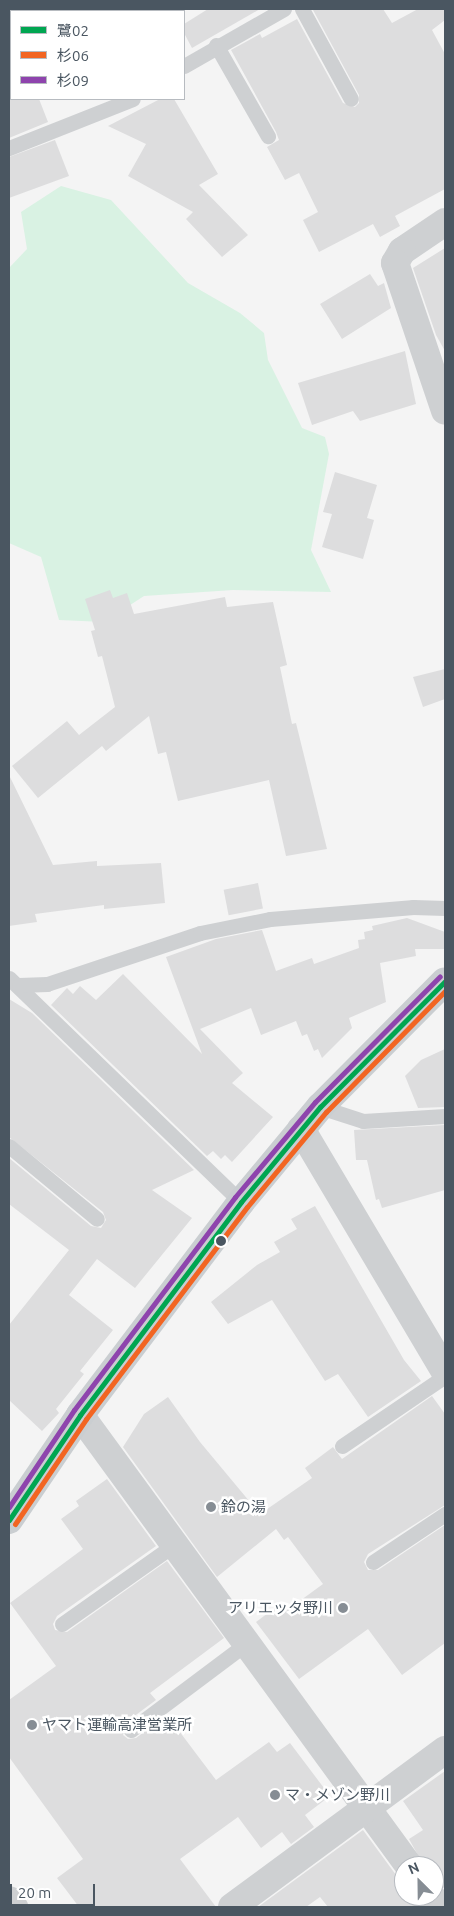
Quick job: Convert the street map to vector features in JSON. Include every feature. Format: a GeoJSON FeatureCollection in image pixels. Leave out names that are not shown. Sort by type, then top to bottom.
{"type":"FeatureCollection","features":[{"type":"Feature","properties":{"kind":"main road"},"geometry":{"type":"LineString","coordinates":[[9,1520],[80,1416],[240,1202],[320,1107],[445,981]]}},
{"type":"Feature","properties":{"kind":"street"},"geometry":{"type":"LineString","coordinates":[[445,222],[402,251],[395,263],[440,371],[445,411]]}},
{"type":"Feature","properties":{"kind":"street"},"geometry":{"type":"LineString","coordinates":[[301,1129],[445,1372]]}},
{"type":"Feature","properties":{"kind":"street"},"geometry":{"type":"LineString","coordinates":[[80,1416],[402,1856]]}},
{"type":"Feature","properties":{"kind":"street"},"geometry":{"type":"LineString","coordinates":[[232,1907],[445,1750]]}},
{"type":"Feature","properties":{"kind":"street"},"geometry":{"type":"LineString","coordinates":[[9,1900],[14,1907]]}},
{"type":"Feature","properties":{"kind":"lane"},"geometry":{"type":"LineString","coordinates":[[185,65],[216,45],[284,9]]}},
{"type":"Feature","properties":{"kind":"lane"},"geometry":{"type":"LineString","coordinates":[[302,9],[351,99]]}},
{"type":"Feature","properties":{"kind":"lane"},"geometry":{"type":"LineString","coordinates":[[216,45],[268,136]]}},
{"type":"Feature","properties":{"kind":"lane"},"geometry":{"type":"LineString","coordinates":[[9,148],[130,100]]}},
{"type":"Feature","properties":{"kind":"lane"},"geometry":{"type":"LineString","coordinates":[[14,981],[47,984],[200,933],[254,922],[413,907],[445,908]]}},
{"type":"Feature","properties":{"kind":"lane"},"geometry":{"type":"LineString","coordinates":[[14,981],[240,1202]]}},
{"type":"Feature","properties":{"kind":"lane"},"geometry":{"type":"LineString","coordinates":[[320,1107],[363,1121],[445,1116]]}},
{"type":"Feature","properties":{"kind":"lane"},"geometry":{"type":"LineString","coordinates":[[9,1146],[97,1219]]}},
{"type":"Feature","properties":{"kind":"lane"},"geometry":{"type":"LineString","coordinates":[[342,1446],[445,1376]]}},
{"type":"Feature","properties":{"kind":"lane"},"geometry":{"type":"LineString","coordinates":[[373,1562],[445,1514]]}},
{"type":"Feature","properties":{"kind":"lane"},"geometry":{"type":"LineString","coordinates":[[62,1624],[175,1544]]}},
{"type":"Feature","properties":{"kind":"lane"},"geometry":{"type":"LineString","coordinates":[[130,1730],[246,1642]]}},
{"type":"Feature","properties":{"kind":"green space"},"geometry":{"type":"Polygon","coordinates":[[[61,186],[111,200],[188,283],[240,313],[264,333],[268,360],[302,428],[325,437],[329,454],[311,550],[331,592],[233,590],[144,596],[104,622],[59,620],[41,557],[9,543],[9,268],[27,249],[21,212],[61,186]]]}},
{"type":"Feature","properties":{"kind":"building"},"geometry":{"type":"Polygon","coordinates":[[[208,9],[260,9],[192,48],[185,35],[185,23],[208,9]]]}},
{"type":"Feature","properties":{"kind":"building"},"geometry":{"type":"Polygon","coordinates":[[[383,9],[392,23],[418,9],[445,9],[445,20],[432,30],[445,54],[445,189],[395,216],[400,226],[380,237],[373,224],[319,252],[303,220],[318,212],[299,173],[285,180],[267,147],[279,140],[231,50],[260,34],[262,38],[297,19],[343,103],[355,107],[359,103],[359,95],[313,10],[383,9]]]}},
{"type":"Feature","properties":{"kind":"building"},"geometry":{"type":"Polygon","coordinates":[[[9,99],[39,100],[48,122],[9,138],[9,99]]]}},
{"type":"Feature","properties":{"kind":"building"},"geometry":{"type":"Polygon","coordinates":[[[158,100],[175,100],[218,174],[199,185],[248,235],[222,257],[186,219],[193,212],[128,176],[146,144],[108,126],[158,100]]]}},
{"type":"Feature","properties":{"kind":"building"},"geometry":{"type":"Polygon","coordinates":[[[55,140],[69,176],[9,198],[9,157],[55,140]]]}},
{"type":"Feature","properties":{"kind":"building"},"geometry":{"type":"Polygon","coordinates":[[[445,248],[445,351],[436,335],[413,268],[445,248]]]}},
{"type":"Feature","properties":{"kind":"building"},"geometry":{"type":"Polygon","coordinates":[[[370,274],[378,286],[384,283],[391,308],[342,339],[320,304],[370,274]]]}},
{"type":"Feature","properties":{"kind":"building"},"geometry":{"type":"Polygon","coordinates":[[[405,351],[416,404],[360,421],[353,411],[312,425],[298,383],[405,351]]]}},
{"type":"Feature","properties":{"kind":"building"},"geometry":{"type":"Polygon","coordinates":[[[335,472],[377,485],[367,518],[374,520],[363,559],[322,547],[332,514],[323,512],[335,472]]]}},
{"type":"Feature","properties":{"kind":"building"},"geometry":{"type":"Polygon","coordinates":[[[110,590],[113,598],[127,593],[134,614],[225,597],[227,607],[273,602],[287,665],[280,667],[292,724],[296,723],[327,849],[286,856],[269,780],[178,801],[166,752],[158,754],[149,716],[106,751],[102,746],[38,798],[12,766],[67,721],[79,735],[115,707],[102,656],[98,657],[91,631],[95,630],[85,599],[110,590]]]}},
{"type":"Feature","properties":{"kind":"building"},"geometry":{"type":"Polygon","coordinates":[[[445,669],[445,699],[423,707],[413,677],[445,669]]]}},
{"type":"Feature","properties":{"kind":"building"},"geometry":{"type":"Polygon","coordinates":[[[9,775],[53,865],[97,861],[97,866],[161,863],[165,903],[104,909],[104,905],[35,914],[37,922],[9,926],[9,775]]]}},
{"type":"Feature","properties":{"kind":"building"},"geometry":{"type":"Polygon","coordinates":[[[258,883],[263,909],[229,915],[224,890],[258,883]]]}},
{"type":"Feature","properties":{"kind":"building"},"geometry":{"type":"Polygon","coordinates":[[[407,918],[445,932],[445,949],[415,949],[416,956],[380,963],[386,1002],[349,1018],[352,1028],[322,1058],[318,1049],[314,1051],[307,1034],[302,1036],[296,1021],[261,1035],[251,1008],[200,1029],[243,1073],[232,1083],[273,1117],[232,1162],[225,1155],[221,1159],[213,1151],[207,1156],[51,1005],[67,988],[73,994],[80,986],[96,1000],[123,974],[202,1054],[166,957],[216,939],[262,930],[276,971],[312,958],[314,964],[359,948],[358,940],[365,939],[364,932],[373,930],[372,926],[407,918]]]}},
{"type":"Feature","properties":{"kind":"building"},"geometry":{"type":"Polygon","coordinates":[[[9,999],[32,1013],[194,1170],[152,1190],[192,1218],[135,1288],[97,1259],[69,1295],[113,1330],[80,1371],[84,1374],[56,1409],[59,1413],[42,1431],[9,1400],[9,1325],[69,1250],[9,1204],[9,1158],[91,1226],[101,1228],[106,1220],[103,1212],[9,1137],[9,999]]]}},
{"type":"Feature","properties":{"kind":"building"},"geometry":{"type":"Polygon","coordinates":[[[445,1049],[445,1107],[418,1108],[405,1076],[421,1060],[445,1049]]]}},
{"type":"Feature","properties":{"kind":"building"},"geometry":{"type":"Polygon","coordinates":[[[445,1125],[445,1190],[382,1208],[379,1199],[376,1200],[367,1160],[356,1160],[354,1130],[445,1125]]]}},
{"type":"Feature","properties":{"kind":"building"},"geometry":{"type":"Polygon","coordinates":[[[315,1206],[404,1360],[421,1381],[368,1417],[338,1374],[325,1381],[272,1300],[228,1324],[211,1302],[257,1265],[280,1252],[274,1242],[297,1229],[291,1219],[315,1206]]]}},
{"type":"Feature","properties":{"kind":"building"},"geometry":{"type":"Polygon","coordinates":[[[432,1396],[445,1414],[445,1505],[368,1554],[364,1562],[368,1570],[378,1570],[445,1525],[445,1643],[402,1675],[368,1629],[299,1679],[256,1622],[280,1604],[286,1611],[323,1584],[288,1537],[284,1540],[276,1529],[217,1577],[123,1447],[144,1414],[168,1397],[200,1442],[260,1514],[312,1478],[305,1468],[333,1447],[342,1459],[432,1396]]]}},
{"type":"Feature","properties":{"kind":"building"},"geometry":{"type":"Polygon","coordinates":[[[107,1479],[156,1546],[57,1616],[53,1624],[55,1630],[67,1632],[167,1561],[224,1638],[150,1693],[156,1700],[125,1723],[123,1735],[128,1739],[136,1738],[167,1715],[216,1780],[269,1742],[277,1752],[290,1743],[330,1796],[305,1815],[314,1827],[291,1844],[282,1832],[261,1848],[238,1817],[180,1859],[216,1907],[79,1907],[57,1878],[83,1859],[9,1757],[9,1700],[56,1666],[10,1603],[83,1549],[61,1519],[79,1506],[76,1501],[107,1479]]]}},
{"type":"Feature","properties":{"kind":"building"},"geometry":{"type":"Polygon","coordinates":[[[445,1771],[445,1889],[444,1856],[418,1856],[409,1839],[423,1830],[403,1801],[445,1771]]]}},
{"type":"Feature","properties":{"kind":"building"},"geometry":{"type":"Polygon","coordinates":[[[363,1830],[394,1872],[394,1906],[420,1907],[328,1907],[320,1897],[306,1907],[258,1907],[363,1830]]]}},
{"type":"Feature","properties":{"kind":"transit line","name":"杉09"},"geometry":{"type":"LineString","coordinates":[[9,1507],[74,1410],[235,1197],[315,1102],[440,976]]}},
{"type":"Feature","properties":{"kind":"transit line","name":"鷺02"},"geometry":{"type":"LineString","coordinates":[[9,1520],[80,1415],[241,1202],[320,1107],[445,981]]}},
{"type":"Feature","properties":{"kind":"transit line","name":"杉06"},"geometry":{"type":"LineString","coordinates":[[15,1524],[86,1419],[247,1207],[326,1112],[445,991]]}},
{"type":"Feature","properties":{"kind":"place","name":"鈴の湯"},"geometry":{"type":"Point","coordinates":[211,1507]}},
{"type":"Feature","properties":{"kind":"place","name":"アリエッタ野川"},"geometry":{"type":"Point","coordinates":[343,1608]}},
{"type":"Feature","properties":{"kind":"place","name":"ヤマト運輸高津営業所"},"geometry":{"type":"Point","coordinates":[32,1725]}},
{"type":"Feature","properties":{"kind":"place","name":"マ・メゾン野川"},"geometry":{"type":"Point","coordinates":[275,1795]}}]}
